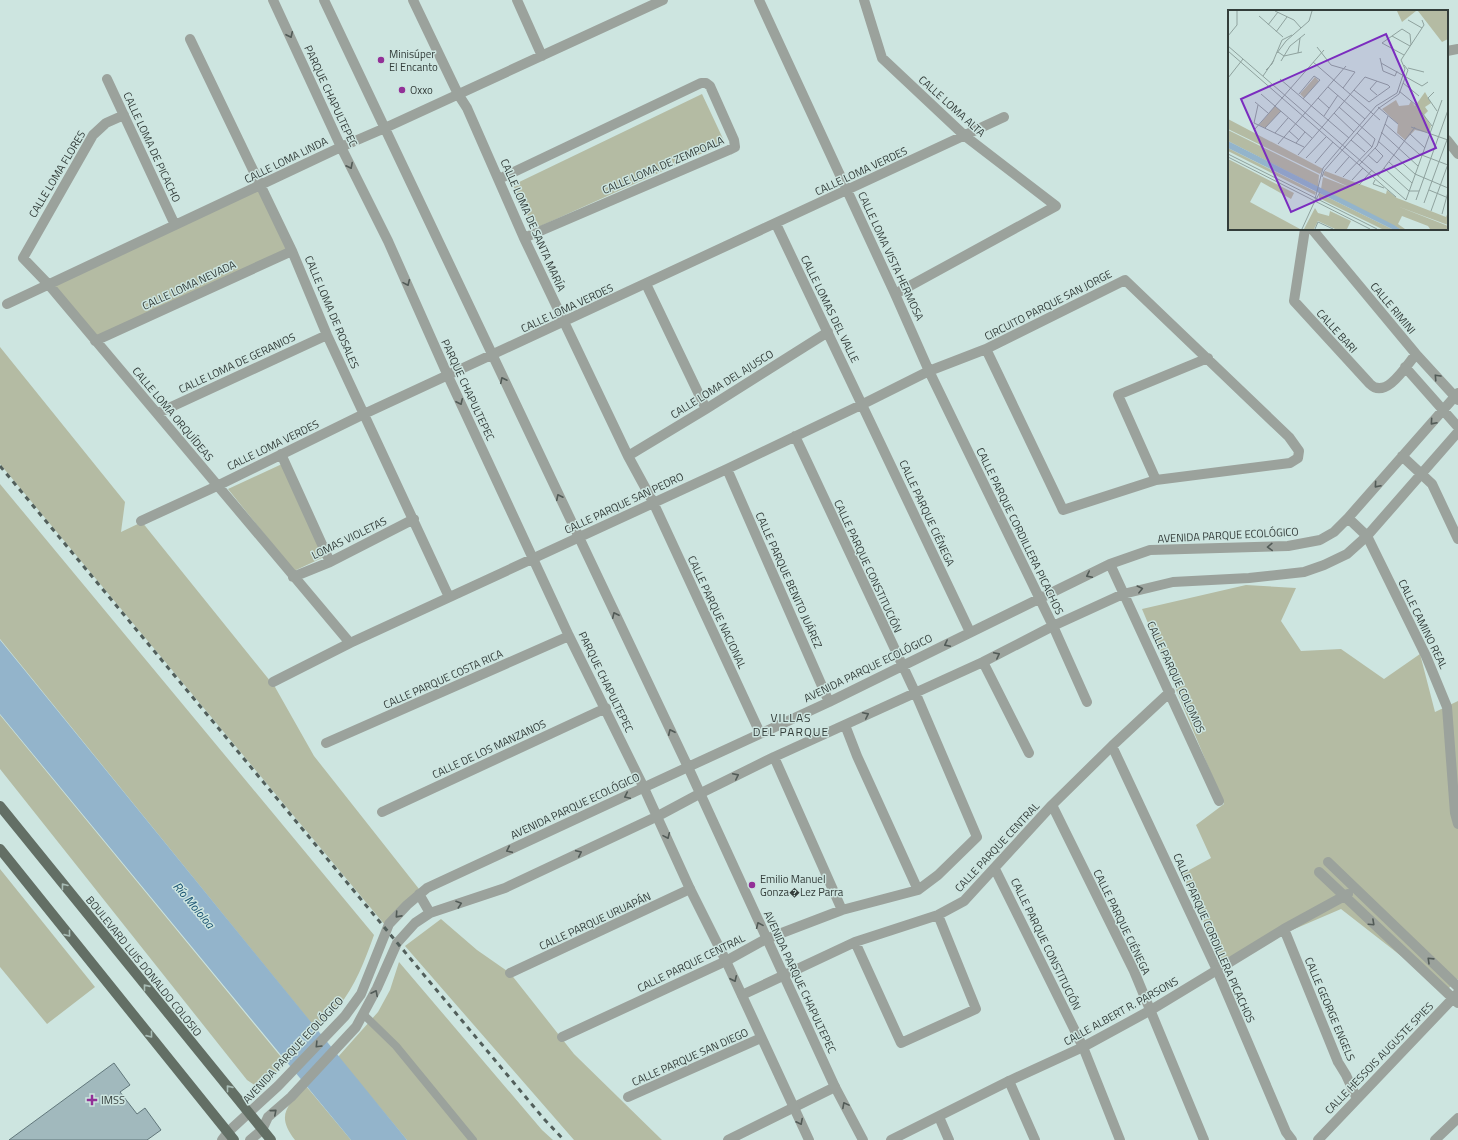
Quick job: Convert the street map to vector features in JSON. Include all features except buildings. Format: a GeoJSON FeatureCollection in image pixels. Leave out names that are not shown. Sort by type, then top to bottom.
{"type":"FeatureCollection","features":[{"type":"Feature","properties":{"kind":"main road","name":"BOULEVARD LUIS DONALDO COLOSIO"},"geometry":{"type":"LineString","coordinates":[[0,806],[271,1140]]}},
{"type":"Feature","properties":{"kind":"main road"},"geometry":{"type":"LineString","coordinates":[[0,849],[228,1137]]}},
{"type":"Feature","properties":{"kind":"street","name":"PARQUE CHAPULTEPEC"},"geometry":{"type":"LineString","coordinates":[[273,0],[341,147],[388,241],[448,376],[533,558],[644,788]]}},
{"type":"Feature","properties":{"kind":"street"},"geometry":{"type":"LineString","coordinates":[[324,0],[688,767]]}},
{"type":"Feature","properties":{"kind":"street","name":"CALLE LOMA DE SANTA MARÍA"},"geometry":{"type":"LineString","coordinates":[[413,0],[458,94],[467,108],[524,238],[564,323],[628,456],[653,502]]}},
{"type":"Feature","properties":{"kind":"street"},"geometry":{"type":"LineString","coordinates":[[516,0],[542,56]]}},
{"type":"Feature","properties":{"kind":"street","name":"CALLE LOMA LINDA"},"geometry":{"type":"LineString","coordinates":[[7,304],[261,186],[341,147],[663,0]]}},
{"type":"Feature","properties":{"kind":"street","name":"CALLE LOMA VISTA HERMOSA"},"geometry":{"type":"LineString","coordinates":[[759,0],[929,371]]}},
{"type":"Feature","properties":{"kind":"street","name":"CALLE LOMA ALTA"},"geometry":{"type":"LineString","coordinates":[[864,0],[882,58],[966,136],[1056,206],[895,294]]}},
{"type":"Feature","properties":{"kind":"street","name":"CALLE LOMA DE ROSALES"},"geometry":{"type":"LineString","coordinates":[[190,39],[292,251],[326,335],[414,519],[449,597]]}},
{"type":"Feature","properties":{"kind":"street"},"geometry":{"type":"LineString","coordinates":[[1448,51],[1458,49]]}},
{"type":"Feature","properties":{"kind":"street","name":"CALLE LOMA DE PICACHO"},"geometry":{"type":"LineString","coordinates":[[107,79],[175,225]]}},
{"type":"Feature","properties":{"kind":"street","name":"CALLE LOMA DE ZEMPOALA"},"geometry":{"type":"LineString","coordinates":[[499,179],[702,83],[706,83],[710,86],[734,140],[735,147],[729,150],[524,238]]}},
{"type":"Feature","properties":{"kind":"street","name":"CALLE LOMA FLORES"},"geometry":{"type":"LineString","coordinates":[[23,258],[93,135],[106,123],[124,115]]}},
{"type":"Feature","properties":{"kind":"street","name":"CALLE LOMA VERDES"},"geometry":{"type":"LineString","coordinates":[[141,521],[217,486],[364,414],[564,323],[1004,117]]}},
{"type":"Feature","properties":{"kind":"street"},"geometry":{"type":"LineString","coordinates":[[1448,141],[1458,154]]}},
{"type":"Feature","properties":{"kind":"street","name":"CALLE LOMAS DEL VALLE"},"geometry":{"type":"LineString","coordinates":[[776,224],[863,404]]}},
{"type":"Feature","properties":{"kind":"street","name":"CALLE BARI"},"geometry":{"type":"LineString","coordinates":[[1305,230],[1294,301],[1373,387],[1381,389],[1385,388],[1416,354]]}},
{"type":"Feature","properties":{"kind":"street","name":"CALLE RIMINI"},"geometry":{"type":"LineString","coordinates":[[1313,230],[1416,354],[1457,397]]}},
{"type":"Feature","properties":{"kind":"street","name":"CALLE LOMA NEVADA"},"geometry":{"type":"LineString","coordinates":[[95,341],[292,251]]}},
{"type":"Feature","properties":{"kind":"street","name":"CALLE LOMA ORQUÍDEAS"},"geometry":{"type":"LineString","coordinates":[[23,258],[50,285],[95,341],[350,643]]}},
{"type":"Feature","properties":{"kind":"street","name":"CIRCUITO PARQUE SAN JORGE"},"geometry":{"type":"LineString","coordinates":[[1125,280],[1208,358],[1289,437],[1297,446],[1300,456],[1290,463],[1156,480],[1063,510],[986,349],[1125,280]]}},
{"type":"Feature","properties":{"kind":"street"},"geometry":{"type":"LineString","coordinates":[[646,284],[706,409]]}},
{"type":"Feature","properties":{"kind":"street","name":"CALLE LOMA DEL AJUSCO"},"geometry":{"type":"LineString","coordinates":[[628,456],[828,332]]}},
{"type":"Feature","properties":{"kind":"street","name":"CALLE LOMA DE GERANIOS"},"geometry":{"type":"LineString","coordinates":[[158,414],[326,335]]}},
{"type":"Feature","properties":{"kind":"street","name":"CALLE PARQUE SAN PEDRO"},"geometry":{"type":"LineString","coordinates":[[273,682],[350,643],[578,536],[727,469],[929,371],[986,349]]}},
{"type":"Feature","properties":{"kind":"street"},"geometry":{"type":"LineString","coordinates":[[1156,480],[1118,396],[1208,358]]}},
{"type":"Feature","properties":{"kind":"street"},"geometry":{"type":"LineString","coordinates":[[1405,367],[1455,423]]}},
{"type":"Feature","properties":{"kind":"street","name":"CALLE PARQUE CORDILLERA PICACHOS"},"geometry":{"type":"LineString","coordinates":[[929,371],[1053,626],[1087,702]]}},
{"type":"Feature","properties":{"kind":"street","name":"AVENIDA PARQUE ECOLÓGICO"},"geometry":{"type":"LineString","coordinates":[[228,1137],[345,1016],[361,994],[389,924],[427,888],[829,702],[1110,564],[1150,550],[1288,546],[1320,540],[1334,532],[1348,518],[1402,456],[1457,397]]}},
{"type":"Feature","properties":{"kind":"street","name":"CALLE PARQUE CIÉNEGA"},"geometry":{"type":"LineString","coordinates":[[863,404],[970,632]]}},
{"type":"Feature","properties":{"kind":"street"},"geometry":{"type":"LineString","coordinates":[[250,1140],[262,1130],[268,1117],[290,1097],[356,1026],[397,943],[415,923],[430,913],[505,888],[658,816],[774,757],[983,662],[1053,626],[1123,594],[1173,582],[1249,578],[1304,572],[1346,554],[1367,536],[1458,432]]}},
{"type":"Feature","properties":{"kind":"street","name":"CALLE PARQUE CONSTITUCIÓN"},"geometry":{"type":"LineString","coordinates":[[795,436],[915,692],[977,837]]}},
{"type":"Feature","properties":{"kind":"street"},"geometry":{"type":"LineString","coordinates":[[281,454],[330,562]]}},
{"type":"Feature","properties":{"kind":"street"},"geometry":{"type":"LineString","coordinates":[[1402,456],[1422,473],[1432,484],[1458,539]]}},
{"type":"Feature","properties":{"kind":"street","name":"CALLE PARQUE BENITO JUÁREZ"},"geometry":{"type":"LineString","coordinates":[[727,469],[829,702]]}},
{"type":"Feature","properties":{"kind":"street","name":"CALLE PARQUE NACIONAL"},"geometry":{"type":"LineString","coordinates":[[653,502],[760,733]]}},
{"type":"Feature","properties":{"kind":"street","name":"CALLE CAMINO REAL"},"geometry":{"type":"LineString","coordinates":[[1348,518],[1367,536],[1432,668],[1447,707],[1455,813],[1458,824]]}},
{"type":"Feature","properties":{"kind":"street","name":"LOMAS VIOLETAS"},"geometry":{"type":"LineString","coordinates":[[293,577],[330,562],[414,519]]}},
{"type":"Feature","properties":{"kind":"street","name":"CALLE PARQUE COLOMOS"},"geometry":{"type":"LineString","coordinates":[[1110,564],[1219,801]]}},
{"type":"Feature","properties":{"kind":"street","name":"CALLE PARQUE COSTA RICA"},"geometry":{"type":"LineString","coordinates":[[326,743],[570,636]]}},
{"type":"Feature","properties":{"kind":"street"},"geometry":{"type":"LineString","coordinates":[[983,662],[1030,753]]}},
{"type":"Feature","properties":{"kind":"street","name":"CALLE PARQUE CENTRAL"},"geometry":{"type":"LineString","coordinates":[[742,995],[783,974],[855,942],[938,915],[964,901],[1052,806],[1112,746],[1170,692]]}},
{"type":"Feature","properties":{"kind":"street","name":"CALLE DE LOS MANZANOS"},"geometry":{"type":"LineString","coordinates":[[382,812],[606,708]]}},
{"type":"Feature","properties":{"kind":"street"},"geometry":{"type":"LineString","coordinates":[[845,725],[857,756],[918,890]]}},
{"type":"Feature","properties":{"kind":"street","name":"CALLE PARQUE CORDILLERA PICACHOS"},"geometry":{"type":"LineString","coordinates":[[1112,746],[1217,970],[1286,1132],[1292,1140]]}},
{"type":"Feature","properties":{"kind":"street"},"geometry":{"type":"LineString","coordinates":[[774,757],[842,910]]}},
{"type":"Feature","properties":{"kind":"street","name":"AVENIDA PARQUE CHAPULTEPEC"},"geometry":{"type":"LineString","coordinates":[[688,767],[766,940],[835,1087],[863,1140]]}},
{"type":"Feature","properties":{"kind":"street"},"geometry":{"type":"LineString","coordinates":[[644,788],[690,889],[742,995],[792,1108],[809,1140]]}},
{"type":"Feature","properties":{"kind":"street","name":"CALLE PARQUE CIÉNEGA"},"geometry":{"type":"LineString","coordinates":[[1052,806],[1151,1010],[1204,1140]]}},
{"type":"Feature","properties":{"kind":"street","name":"CALLE PARQUE CENTRAL"},"geometry":{"type":"LineString","coordinates":[[562,1037],[726,961],[766,940],[842,910],[918,890],[938,875],[977,837]]}},
{"type":"Feature","properties":{"kind":"street"},"geometry":{"type":"LineString","coordinates":[[1328,862],[1357,888],[1458,987]]}},
{"type":"Feature","properties":{"kind":"street","name":"CALLE PARQUE CONSTITUCIÓN"},"geometry":{"type":"LineString","coordinates":[[995,869],[1083,1047],[1120,1140]]}},
{"type":"Feature","properties":{"kind":"street"},"geometry":{"type":"LineString","coordinates":[[1319,872],[1343,896],[1456,998]]}},
{"type":"Feature","properties":{"kind":"street","name":"CALLE ALBERT R. PARSONS"},"geometry":{"type":"LineString","coordinates":[[890,1140],[1009,1081],[1083,1047],[1151,1010],[1284,929],[1357,888]]}},
{"type":"Feature","properties":{"kind":"street","name":"CALLE PARQUE URUAPÁN"},"geometry":{"type":"LineString","coordinates":[[510,973],[690,889]]}},
{"type":"Feature","properties":{"kind":"street"},"geometry":{"type":"LineString","coordinates":[[419,894],[430,913]]}},
{"type":"Feature","properties":{"kind":"street"},"geometry":{"type":"LineString","coordinates":[[855,942],[901,1043],[976,1009],[938,915]]}},
{"type":"Feature","properties":{"kind":"street","name":"CALLE GEORGE ENGELS"},"geometry":{"type":"LineString","coordinates":[[1284,929],[1335,1055],[1357,1099]]}},
{"type":"Feature","properties":{"kind":"street","name":"CALLE HESSOIS AUGUSTE SPIES"},"geometry":{"type":"LineString","coordinates":[[1318,1140],[1456,998]]}},
{"type":"Feature","properties":{"kind":"street","name":"CALLE PARQUE SAN DIEGO"},"geometry":{"type":"LineString","coordinates":[[628,1097],[761,1038]]}},
{"type":"Feature","properties":{"kind":"street"},"geometry":{"type":"LineString","coordinates":[[1009,1081],[1035,1140]]}},
{"type":"Feature","properties":{"kind":"street"},"geometry":{"type":"LineString","coordinates":[[728,1140],[835,1087]]}},
{"type":"Feature","properties":{"kind":"street"},"geometry":{"type":"LineString","coordinates":[[939,1117],[949,1140]]}},
{"type":"Feature","properties":{"kind":"street"},"geometry":{"type":"LineString","coordinates":[[1435,1140],[1458,1118]]}},
{"type":"Feature","properties":{"kind":"lane"},"geometry":{"type":"LineString","coordinates":[[363,1014],[396,1046],[473,1140]]}},
{"type":"Feature","properties":{"kind":"green space"},"geometry":{"type":"Polygon","coordinates":[[[702,94],[725,143],[534,229],[513,185],[702,94]]]}},
{"type":"Feature","properties":{"kind":"green space"},"geometry":{"type":"Polygon","coordinates":[[[259,188],[288,252],[95,340],[51,286],[259,188]]]}},
{"type":"Feature","properties":{"kind":"green space"},"geometry":{"type":"Polygon","coordinates":[[[0,347],[125,502],[121,532],[142,522],[275,687],[314,756],[423,894],[385,925],[0,464],[0,347]]]}},
{"type":"Feature","properties":{"kind":"green space"},"geometry":{"type":"Polygon","coordinates":[[[282,464],[324,557],[294,571],[228,489],[282,464]]]}},
{"type":"Feature","properties":{"kind":"green space"},"geometry":{"type":"Polygon","coordinates":[[[0,484],[374,935],[350,991],[330,1016],[316,1029],[0,639],[0,484]]]}},
{"type":"Feature","properties":{"kind":"green space"},"geometry":{"type":"Polygon","coordinates":[[[1246,585],[1296,588],[1281,621],[1301,651],[1341,649],[1384,679],[1420,654],[1435,712],[1458,701],[1458,979],[1446,991],[1341,909],[1220,961],[1182,874],[1211,858],[1196,825],[1224,804],[1142,609],[1246,585]]]}},
{"type":"Feature","properties":{"kind":"green space"},"geometry":{"type":"Polygon","coordinates":[[[0,715],[286,1063],[266,1082],[256,1086],[247,1080],[0,769],[0,715]]]}},
{"type":"Feature","properties":{"kind":"green space"},"geometry":{"type":"Polygon","coordinates":[[[0,869],[95,987],[47,1024],[0,967],[0,869]]]}},
{"type":"Feature","properties":{"kind":"green space"},"geometry":{"type":"Polygon","coordinates":[[[441,919],[477,950],[510,973],[574,1054],[662,1140],[574,1140],[405,946],[441,919]]]}},
{"type":"Feature","properties":{"kind":"green space"},"geometry":{"type":"Polygon","coordinates":[[[399,962],[542,1130],[553,1140],[407,1140],[338,1057],[378,1012],[390,990],[399,962]]]}},
{"type":"Feature","properties":{"kind":"green space"},"geometry":{"type":"Polygon","coordinates":[[[306,1086],[351,1140],[295,1140],[286,1124],[286,1111],[289,1105],[306,1086]]]}},
{"type":"Feature","properties":{"kind":"water","name":"Río Mololoa"},"geometry":{"type":"Polygon","coordinates":[[[0,640],[407,1140],[351,1140],[0,714],[0,640]]]}},
{"type":"Feature","properties":{"kind":"railway"},"geometry":{"type":"LineString","coordinates":[[0,466],[544,1119],[564,1140]]}},
{"type":"Feature","properties":{"kind":"place","name":"Minisúper El Encanto"},"geometry":{"type":"Point","coordinates":[381,60]}},
{"type":"Feature","properties":{"kind":"place","name":"Oxxo"},"geometry":{"type":"Point","coordinates":[402,90]}},
{"type":"Feature","properties":{"kind":"place","name":"Emilio Manuel Gonza�Lez Parra"},"geometry":{"type":"Point","coordinates":[752,885]}},
{"type":"Feature","properties":{"kind":"place","name":"IMSS"},"geometry":{"type":"Point","coordinates":[92,1100]}},
{"type":"Feature","properties":{"kind":"district","name":"VILLAS DEL PARQUE"},"geometry":{"type":"Point","coordinates":[791,724]}}]}
